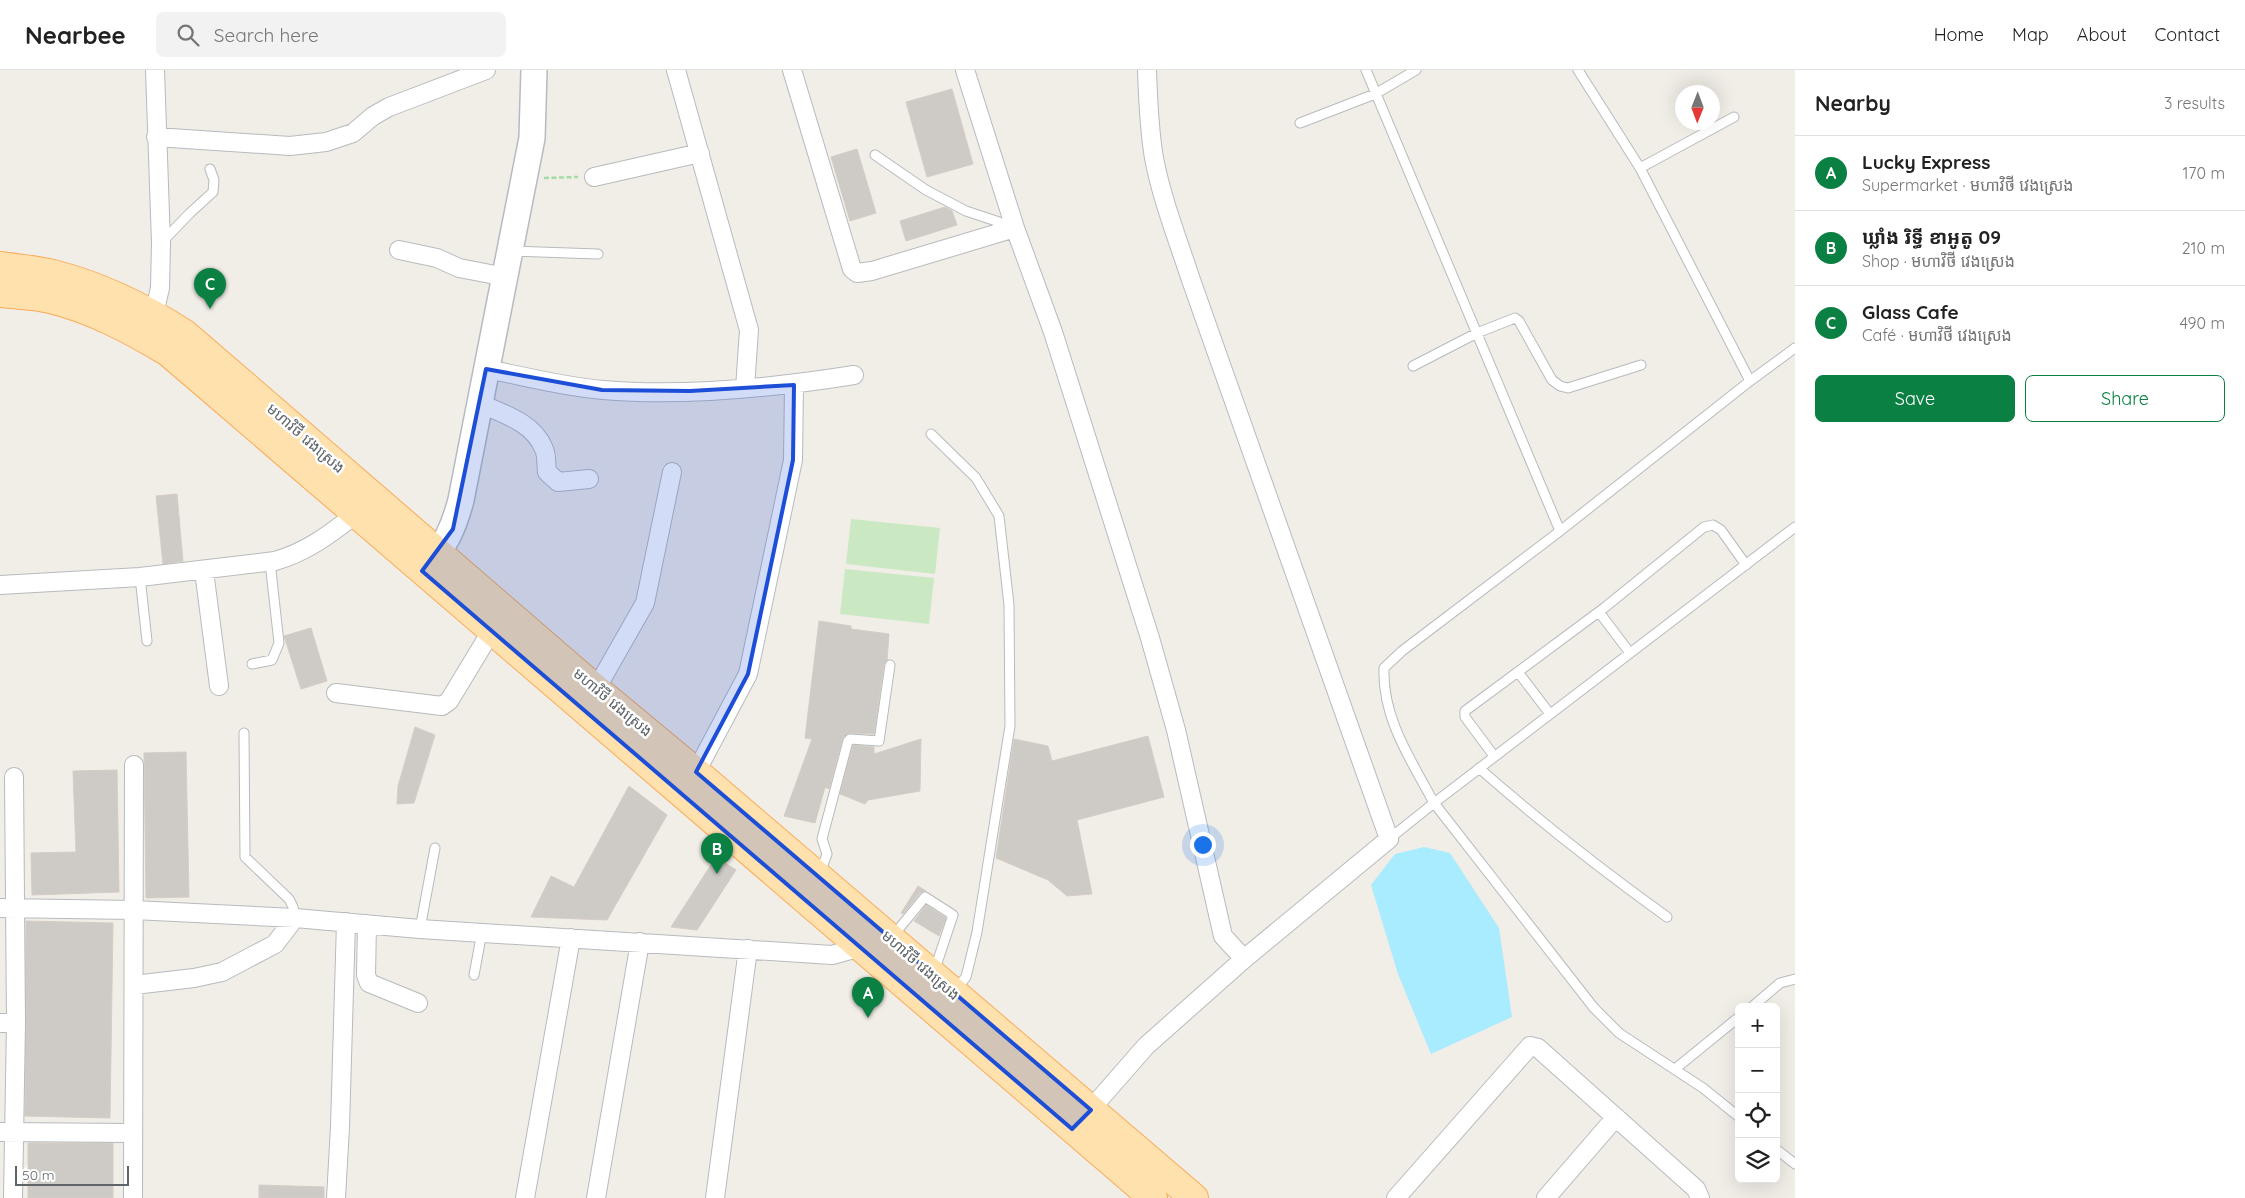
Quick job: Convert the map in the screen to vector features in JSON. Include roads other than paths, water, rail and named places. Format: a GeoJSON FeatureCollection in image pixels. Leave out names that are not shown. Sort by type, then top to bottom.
{"type":"FeatureCollection","features":[{"type":"Feature","properties":{"kind":"main road","name":"មហាវិថី វេងស្រេង"},"geometry":{"type":"LineString","coordinates":[[0,266],[53,274],[100,289],[154,314],[185,334],[431,562],[492,630],[876,938],[1082,1120],[1194,1198]]}},
{"type":"Feature","properties":{"kind":"main road","name":"មហាវិថី វេងស្រេង"},"geometry":{"type":"LineString","coordinates":[[0,293],[49,299],[95,314],[132,330],[168,352],[356,514],[431,562],[596,689],[819,877],[876,938],[943,983],[1082,1120],[1153,1198]]}},
{"type":"Feature","properties":{"kind":"street"},"geometry":{"type":"LineString","coordinates":[[154,314],[160,288],[161,243],[155,70]]}},
{"type":"Feature","properties":{"kind":"street"},"geometry":{"type":"LineString","coordinates":[[156,137],[290,146],[326,142],[353,133],[373,116],[389,107],[486,70]]}},
{"type":"Feature","properties":{"kind":"street"},"geometry":{"type":"LineString","coordinates":[[676,70],[748,330],[745,388]]}},
{"type":"Feature","properties":{"kind":"street"},"geometry":{"type":"LineString","coordinates":[[792,70],[852,269],[857,273],[872,271],[1015,228]]}},
{"type":"Feature","properties":{"kind":"street"},"geometry":{"type":"LineString","coordinates":[[965,70],[1015,228],[1054,332],[1150,638],[1176,730],[1223,936],[1244,959]]}},
{"type":"Feature","properties":{"kind":"street"},"geometry":{"type":"LineString","coordinates":[[1082,1120],[1146,1046],[1244,959],[1389,839],[1167,209],[1153,151],[1148,117],[1147,70]]}},
{"type":"Feature","properties":{"kind":"street"},"geometry":{"type":"LineString","coordinates":[[431,562],[453,530],[461,500],[532,138],[536,71]]}},
{"type":"Feature","properties":{"kind":"street"},"geometry":{"type":"LineString","coordinates":[[594,177],[700,153]]}},
{"type":"Feature","properties":{"kind":"street"},"geometry":{"type":"LineString","coordinates":[[399,250],[437,258],[459,268],[506,277]]}},
{"type":"Feature","properties":{"kind":"street"},"geometry":{"type":"LineString","coordinates":[[486,369],[602,390],[690,392],[794,385],[854,375]]}},
{"type":"Feature","properties":{"kind":"street"},"geometry":{"type":"LineString","coordinates":[[696,772],[748,674],[792,460],[794,385]]}},
{"type":"Feature","properties":{"kind":"street"},"geometry":{"type":"LineString","coordinates":[[481,404],[518,420],[534,433],[544,449],[547,472],[558,482],[589,479]]}},
{"type":"Feature","properties":{"kind":"street"},"geometry":{"type":"LineString","coordinates":[[596,689],[645,603],[672,472]]}},
{"type":"Feature","properties":{"kind":"street"},"geometry":{"type":"LineString","coordinates":[[0,584],[140,577],[270,562],[295,555],[319,542],[356,514]]}},
{"type":"Feature","properties":{"kind":"street"},"geometry":{"type":"LineString","coordinates":[[204,571],[219,686]]}},
{"type":"Feature","properties":{"kind":"street"},"geometry":{"type":"LineString","coordinates":[[336,693],[442,706],[450,701],[492,630]]}},
{"type":"Feature","properties":{"kind":"street"},"geometry":{"type":"LineString","coordinates":[[133,1198],[134,765]]}},
{"type":"Feature","properties":{"kind":"street"},"geometry":{"type":"LineString","coordinates":[[14,777],[8,908],[7,1132],[14,1198]]}},
{"type":"Feature","properties":{"kind":"street"},"geometry":{"type":"LineString","coordinates":[[8,908],[134,910],[295,918],[420,929],[832,955],[876,938]]}},
{"type":"Feature","properties":{"kind":"street"},"geometry":{"type":"LineString","coordinates":[[134,985],[222,972],[275,944],[295,918]]}},
{"type":"Feature","properties":{"kind":"street"},"geometry":{"type":"LineString","coordinates":[[336,1198],[341,1117],[346,922]]}},
{"type":"Feature","properties":{"kind":"street"},"geometry":{"type":"LineString","coordinates":[[367,924],[366,975],[369,984],[418,1003]]}},
{"type":"Feature","properties":{"kind":"street"},"geometry":{"type":"LineString","coordinates":[[525,1198],[571,938]]}},
{"type":"Feature","properties":{"kind":"street"},"geometry":{"type":"LineString","coordinates":[[596,1198],[640,942]]}},
{"type":"Feature","properties":{"kind":"street"},"geometry":{"type":"LineString","coordinates":[[715,1198],[748,949]]}},
{"type":"Feature","properties":{"kind":"street"},"geometry":{"type":"LineString","coordinates":[[1396,1198],[1530,1046],[1538,1048],[1616,1117],[1696,1189],[1700,1198]]}},
{"type":"Feature","properties":{"kind":"street"},"geometry":{"type":"LineString","coordinates":[[1546,1198],[1616,1117]]}},
{"type":"Feature","properties":{"kind":"street"},"geometry":{"type":"LineString","coordinates":[[7,1132],[133,1133]]}},
{"type":"Feature","properties":{"kind":"lane"},"geometry":{"type":"LineString","coordinates":[[1366,70],[1560,531]]}},
{"type":"Feature","properties":{"kind":"lane"},"geometry":{"type":"LineString","coordinates":[[1300,123],[1375,94],[1416,70]]}},
{"type":"Feature","properties":{"kind":"lane"},"geometry":{"type":"LineString","coordinates":[[1578,70],[1640,168],[1750,381]]}},
{"type":"Feature","properties":{"kind":"lane"},"geometry":{"type":"LineString","coordinates":[[1640,168],[1734,117]]}},
{"type":"Feature","properties":{"kind":"lane"},"geometry":{"type":"LineString","coordinates":[[875,155],[926,190],[966,211],[1015,228]]}},
{"type":"Feature","properties":{"kind":"lane"},"geometry":{"type":"LineString","coordinates":[[161,243],[190,212],[213,192],[214,180],[210,170]]}},
{"type":"Feature","properties":{"kind":"lane"},"geometry":{"type":"LineString","coordinates":[[511,251],[598,254]]}},
{"type":"Feature","properties":{"kind":"lane"},"geometry":{"type":"LineString","coordinates":[[1413,366],[1509,319],[1519,320],[1552,380],[1560,386],[1568,388],[1641,365]]}},
{"type":"Feature","properties":{"kind":"lane"},"geometry":{"type":"LineString","coordinates":[[1735,1114],[1703,1088],[1619,1033],[1594,1008],[1434,803],[1396,734],[1383,688],[1384,668],[1402,650],[1560,531],[1750,381],[1795,348]]}},
{"type":"Feature","properties":{"kind":"lane"},"geometry":{"type":"LineString","coordinates":[[876,938],[925,898],[953,915],[943,983],[966,977],[977,932],[1010,726],[1009,604],[999,516],[976,478],[931,434]]}},
{"type":"Feature","properties":{"kind":"lane"},"geometry":{"type":"LineString","coordinates":[[1494,756],[1465,717],[1465,711],[1599,612],[1704,527],[1714,525],[1721,530],[1746,565]]}},
{"type":"Feature","properties":{"kind":"lane"},"geometry":{"type":"LineString","coordinates":[[1389,839],[1494,756],[1795,527]]}},
{"type":"Feature","properties":{"kind":"lane"},"geometry":{"type":"LineString","coordinates":[[252,664],[272,660],[279,643],[270,562]]}},
{"type":"Feature","properties":{"kind":"lane"},"geometry":{"type":"LineString","coordinates":[[140,577],[147,641]]}},
{"type":"Feature","properties":{"kind":"lane"},"geometry":{"type":"LineString","coordinates":[[1599,612],[1630,653]]}},
{"type":"Feature","properties":{"kind":"lane"},"geometry":{"type":"LineString","coordinates":[[819,877],[827,854],[822,839],[848,741],[850,739],[879,741],[890,665]]}},
{"type":"Feature","properties":{"kind":"lane"},"geometry":{"type":"LineString","coordinates":[[1518,672],[1550,714]]}},
{"type":"Feature","properties":{"kind":"lane"},"geometry":{"type":"LineString","coordinates":[[244,733],[245,857],[289,899],[295,918]]}},
{"type":"Feature","properties":{"kind":"lane"},"geometry":{"type":"LineString","coordinates":[[1479,768],[1529,812],[1667,917]]}},
{"type":"Feature","properties":{"kind":"lane"},"geometry":{"type":"LineString","coordinates":[[420,929],[436,848]]}},
{"type":"Feature","properties":{"kind":"lane"},"geometry":{"type":"LineString","coordinates":[[474,975],[482,932]]}},
{"type":"Feature","properties":{"kind":"lane"},"geometry":{"type":"LineString","coordinates":[[1757,1003],[1780,983],[1795,979]]}},
{"type":"Feature","properties":{"kind":"lane"},"geometry":{"type":"LineString","coordinates":[[1675,1069],[1735,1020]]}},
{"type":"Feature","properties":{"kind":"lane"},"geometry":{"type":"LineString","coordinates":[[1780,1152],[1795,1164]]}},
{"type":"Feature","properties":{"kind":"water"},"geometry":{"type":"Polygon","coordinates":[[[1424,847],[1450,853],[1499,928],[1512,1017],[1431,1054],[1398,974],[1371,885],[1395,854],[1424,847]]]}},
{"type":"Feature","properties":{"kind":"place","name":"Glass Cafe"},"geometry":{"type":"Point","coordinates":[210,309]}},
{"type":"Feature","properties":{"kind":"place","name":"ឃ្លាំង រិទ្ធី ខាអូតូ 09"},"geometry":{"type":"Point","coordinates":[717,874]}},
{"type":"Feature","properties":{"kind":"place","name":"Lucky Express"},"geometry":{"type":"Point","coordinates":[868,1018]}}]}
